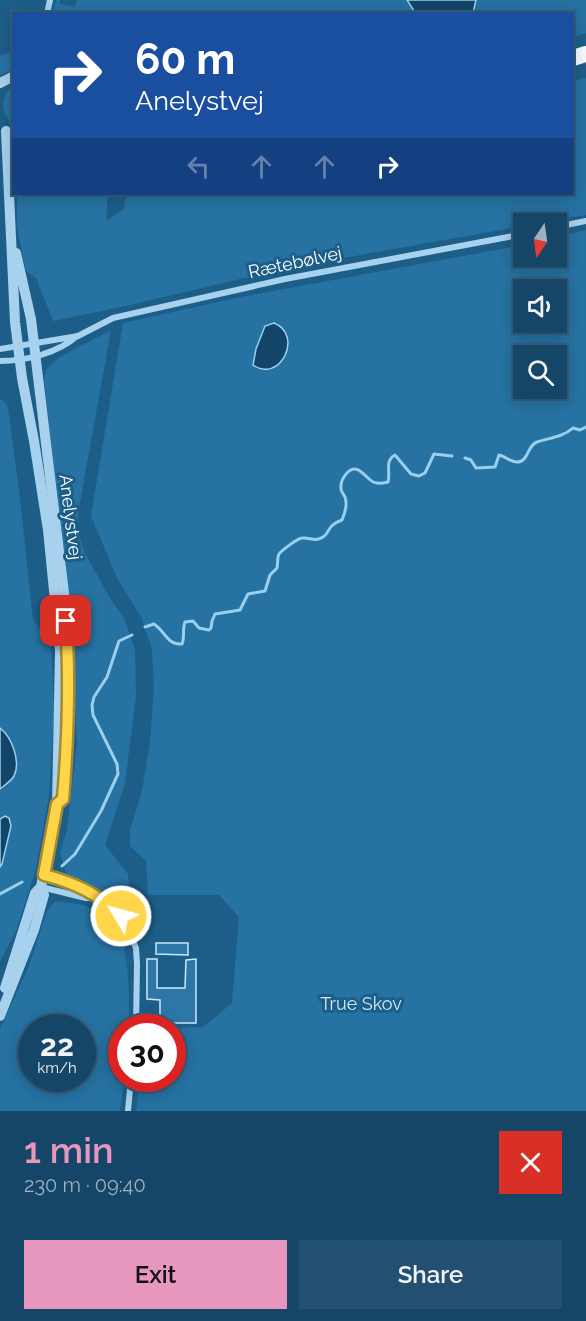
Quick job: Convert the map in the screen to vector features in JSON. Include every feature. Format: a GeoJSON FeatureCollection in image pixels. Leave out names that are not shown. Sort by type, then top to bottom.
{"type":"FeatureCollection","features":[{"type":"Feature","properties":{"kind":"street","name":"Anelystvej"},"geometry":{"type":"LineString","coordinates":[[0,1001],[35,893],[41,887],[44,875],[57,804],[61,695],[56,602],[40,475],[19,353],[13,291],[6,130]]}},
{"type":"Feature","properties":{"kind":"street","name":"Anelystvej"},"geometry":{"type":"LineString","coordinates":[[9,195],[12,184]]}},
{"type":"Feature","properties":{"kind":"street"},"geometry":{"type":"LineString","coordinates":[[567,225],[586,221]]}},
{"type":"Feature","properties":{"kind":"street","name":"Anelystvej"},"geometry":{"type":"LineString","coordinates":[[11,234],[31,319],[65,601],[68,641],[68,742],[63,799],[57,804]]}},
{"type":"Feature","properties":{"kind":"street","name":"Rætebølvej"},"geometry":{"type":"LineString","coordinates":[[35,350],[78,336],[113,318],[241,289],[513,236]]}},
{"type":"Feature","properties":{"kind":"street","name":"Rætebølvej"},"geometry":{"type":"LineString","coordinates":[[35,350],[54,352],[68,345],[78,336]]}},
{"type":"Feature","properties":{"kind":"street"},"geometry":{"type":"LineString","coordinates":[[0,350],[19,353],[35,350]]}},
{"type":"Feature","properties":{"kind":"street"},"geometry":{"type":"LineString","coordinates":[[0,361],[19,353],[35,350]]}},
{"type":"Feature","properties":{"kind":"street"},"geometry":{"type":"LineString","coordinates":[[44,875],[88,890],[121,916],[136,948],[136,1014]]}},
{"type":"Feature","properties":{"kind":"street","name":"Anelystvej"},"geometry":{"type":"LineString","coordinates":[[0,1017],[34,930],[44,895],[41,887]]}},
{"type":"Feature","properties":{"kind":"street"},"geometry":{"type":"LineString","coordinates":[[41,887],[86,898],[96,898]]}},
{"type":"Feature","properties":{"kind":"street"},"geometry":{"type":"LineString","coordinates":[[128,1111],[130,1092]]}},
{"type":"Feature","properties":{"kind":"green space"},"geometry":{"type":"Polygon","coordinates":[[[56,0],[60,0],[60,4],[75,7],[77,0],[586,0],[586,33],[574,38],[574,12],[53,12],[56,0]]]}},
{"type":"Feature","properties":{"kind":"green space"},"geometry":{"type":"Polygon","coordinates":[[[12,53],[12,69],[0,75],[0,56],[12,53]]]}},
{"type":"Feature","properties":{"kind":"green space"},"geometry":{"type":"Polygon","coordinates":[[[586,78],[586,215],[567,218],[567,213],[513,213],[513,228],[282,269],[53,321],[36,278],[26,271],[17,227],[17,195],[108,195],[106,221],[124,209],[126,195],[574,195],[574,81],[586,78]]]}},
{"type":"Feature","properties":{"kind":"green space"},"geometry":{"type":"Polygon","coordinates":[[[12,87],[12,122],[6,115],[3,104],[12,87]]]}},
{"type":"Feature","properties":{"kind":"green space","name":"True Skov"},"geometry":{"type":"Polygon","coordinates":[[[586,230],[586,1111],[136,1111],[138,1092],[186,1092],[186,1028],[203,1027],[232,1003],[239,917],[219,895],[148,895],[146,861],[130,846],[130,829],[142,791],[150,742],[154,689],[152,650],[142,619],[117,578],[91,516],[123,323],[241,297],[513,247],[513,267],[567,267],[567,235],[586,230]]]}},
{"type":"Feature","properties":{"kind":"green space"},"geometry":{"type":"Polygon","coordinates":[[[111,330],[77,527],[84,551],[108,595],[124,618],[135,649],[136,696],[125,783],[105,845],[128,874],[131,901],[127,905],[66,873],[60,853],[67,830],[77,743],[69,597],[44,380],[46,370],[58,358],[111,330]]]}},
{"type":"Feature","properties":{"kind":"green space"},"geometry":{"type":"Polygon","coordinates":[[[0,399],[8,408],[33,620],[51,641],[54,712],[49,796],[36,869],[16,931],[0,962],[0,399]]]}},
{"type":"Feature","properties":{"kind":"green space"},"geometry":{"type":"Polygon","coordinates":[[[55,901],[89,907],[108,917],[116,925],[125,951],[129,1014],[108,1014],[108,1092],[122,1092],[120,1111],[0,1111],[0,1029],[28,968],[47,911],[55,901]]]}},
{"type":"Feature","properties":{"kind":"shaded area"},"geometry":{"type":"Polygon","coordinates":[[[407,0],[476,0],[473,12],[415,12],[407,0]]]}},
{"type":"Feature","properties":{"kind":"shaded area"},"geometry":{"type":"Polygon","coordinates":[[[274,323],[283,329],[288,347],[279,363],[272,368],[263,369],[253,365],[256,349],[265,326],[274,323]]]}},
{"type":"Feature","properties":{"kind":"shaded area"},"geometry":{"type":"Polygon","coordinates":[[[0,728],[12,743],[16,757],[16,770],[10,781],[0,789],[0,728]]]}},
{"type":"Feature","properties":{"kind":"shaded area"},"geometry":{"type":"Polygon","coordinates":[[[5,816],[9,818],[11,826],[0,867],[0,819],[5,816]]]}},
{"type":"Feature","properties":{"kind":"building"},"geometry":{"type":"Polygon","coordinates":[[[156,943],[188,943],[188,955],[156,954],[156,943]]]}},
{"type":"Feature","properties":{"kind":"building"},"geometry":{"type":"Polygon","coordinates":[[[147,959],[157,959],[157,988],[185,988],[186,960],[196,959],[196,1023],[186,1023],[186,1014],[160,1014],[160,1000],[147,999],[147,959]]]}},
{"type":"Feature","properties":{"kind":"waterway"},"geometry":{"type":"LineString","coordinates":[[465,458],[471,460],[476,468],[495,467],[499,455],[514,462],[521,461],[531,446],[537,442],[560,435],[573,428],[580,430],[586,427]]}},
{"type":"Feature","properties":{"kind":"waterway"},"geometry":{"type":"LineString","coordinates":[[145,627],[154,624],[169,640],[182,644],[185,622],[193,621],[199,628],[209,630],[215,614],[240,610],[248,594],[265,591],[270,575],[277,568],[280,552],[300,539],[321,538],[333,525],[342,520],[346,503],[341,485],[349,471],[356,469],[372,481],[382,483],[388,482],[390,460],[395,455],[411,474],[419,476],[425,473],[434,454],[452,456]]}},
{"type":"Feature","properties":{"kind":"waterway"},"geometry":{"type":"LineString","coordinates":[[62,866],[75,854],[101,811],[118,774],[117,764],[93,715],[92,705],[94,697],[107,677],[119,641],[132,635]]}},
{"type":"Feature","properties":{"kind":"waterway"},"geometry":{"type":"LineString","coordinates":[[0,894],[22,882]]}},
{"type":"Feature","properties":{"kind":"route"},"geometry":{"type":"LineString","coordinates":[[66,621],[68,742],[63,799],[57,804],[44,875],[88,890],[121,916]]}}]}
